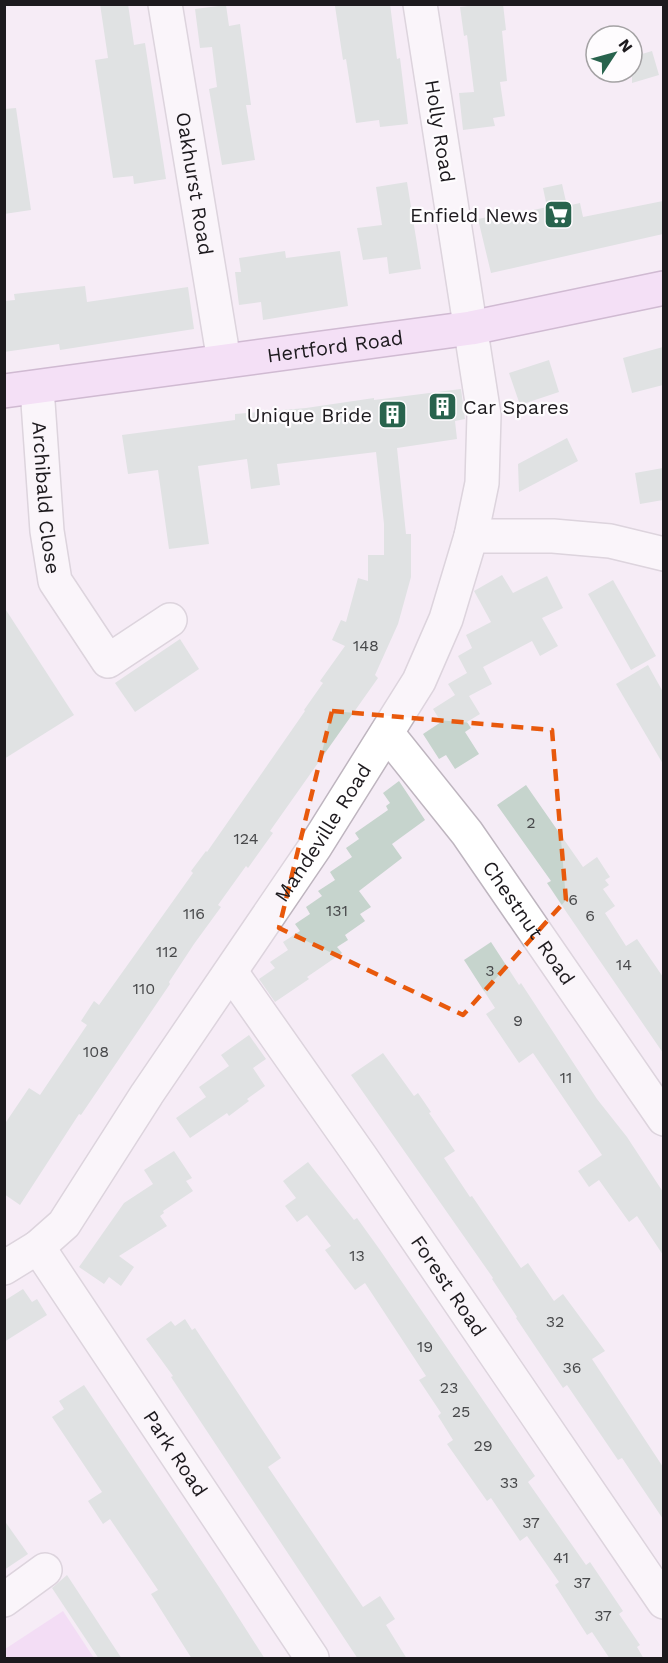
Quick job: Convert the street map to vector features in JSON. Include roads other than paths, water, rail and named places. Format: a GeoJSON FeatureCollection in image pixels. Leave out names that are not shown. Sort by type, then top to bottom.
{"type":"FeatureCollection","features":[{"type":"Feature","properties":{"kind":"main road","name":"Hertford Road"},"geometry":{"type":"LineString","coordinates":[[4,391],[471,328],[663,288]]}},
{"type":"Feature","properties":{"kind":"street","name":"Oakhurst Road"},"geometry":{"type":"LineString","coordinates":[[165,4],[224,361]]}},
{"type":"Feature","properties":{"kind":"street","name":"Holly Road"},"geometry":{"type":"LineString","coordinates":[[420,4],[471,328]]}},
{"type":"Feature","properties":{"kind":"street","name":"Mandeville Road"},"geometry":{"type":"LineString","coordinates":[[4,1268],[38,1247],[64,1224],[147,1094],[315,847],[419,681],[446,619],[471,536],[482,483],[484,415],[471,328]]}},
{"type":"Feature","properties":{"kind":"street","name":"Archibald Close"},"geometry":{"type":"LineString","coordinates":[[37,388],[48,531],[55,581],[108,661],[170,620]]}},
{"type":"Feature","properties":{"kind":"street"},"geometry":{"type":"LineString","coordinates":[[471,536],[553,536],[610,542],[663,554]]}},
{"type":"Feature","properties":{"kind":"street","name":"Chestnut Road"},"geometry":{"type":"LineString","coordinates":[[387,733],[467,833],[663,1119]]}},
{"type":"Feature","properties":{"kind":"street","name":"Forest Road"},"geometry":{"type":"LineString","coordinates":[[231,972],[361,1157],[663,1602]]}},
{"type":"Feature","properties":{"kind":"street","name":"Park Road"},"geometry":{"type":"LineString","coordinates":[[38,1247],[312,1659]]}},
{"type":"Feature","properties":{"kind":"street"},"geometry":{"type":"LineString","coordinates":[[4,1600],[45,1570]]}},
{"type":"Feature","properties":{"kind":"place","name":"Enfield News"},"geometry":{"type":"Point","coordinates":[559,215]}},
{"type":"Feature","properties":{"kind":"place","name":"Car Spares"},"geometry":{"type":"Point","coordinates":[442,407]}},
{"type":"Feature","properties":{"kind":"place","name":"Unique Bride"},"geometry":{"type":"Point","coordinates":[393,415]}}]}
